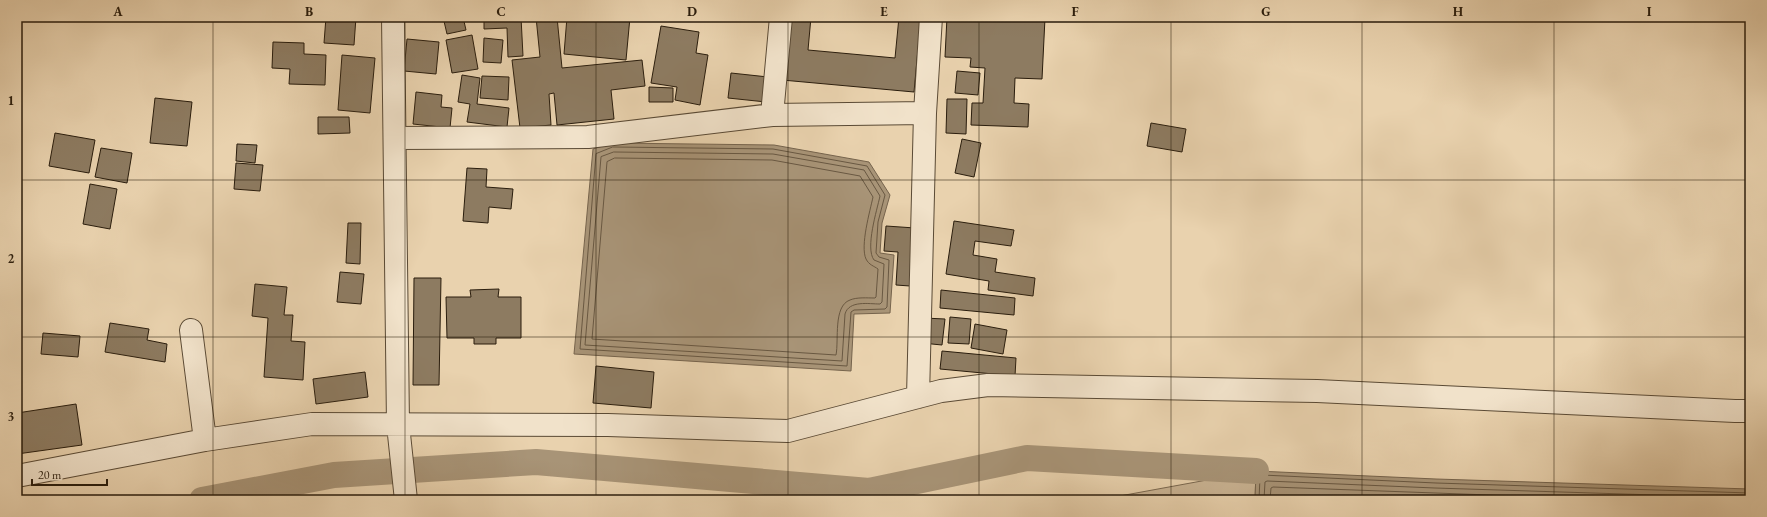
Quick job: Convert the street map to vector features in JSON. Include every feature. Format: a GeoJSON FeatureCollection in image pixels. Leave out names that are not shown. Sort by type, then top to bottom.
{"type":"FeatureCollection","features":[{"type":"Feature","properties":{"kind":"street"},"geometry":{"type":"LineString","coordinates":[[392,17],[395,138],[398,425],[406,498]]}},
{"type":"Feature","properties":{"kind":"street"},"geometry":{"type":"LineString","coordinates":[[772,116],[781,17]]}},
{"type":"Feature","properties":{"kind":"street"},"geometry":{"type":"LineString","coordinates":[[918,397],[925,113],[931,17]]}},
{"type":"Feature","properties":{"kind":"street"},"geometry":{"type":"LineString","coordinates":[[395,138],[588,137],[772,116],[925,113]]}},
{"type":"Feature","properties":{"kind":"street"},"geometry":{"type":"LineString","coordinates":[[191,330],[204,440]]}},
{"type":"Feature","properties":{"kind":"street"},"geometry":{"type":"LineString","coordinates":[[17,476],[204,440],[312,424],[608,425],[788,431],[941,391],[996,385],[1317,391],[1735,412],[1750,411]]}},
{"type":"Feature","properties":{"kind":"shaded area"},"geometry":{"type":"Polygon","coordinates":[[[1256,471],[1255,500],[1098,500],[1256,471]]]}},
{"type":"Feature","properties":{"kind":"water"},"geometry":{"type":"Polygon","coordinates":[[[612,143],[774,145],[869,162],[890,195],[882,223],[880,253],[894,255],[890,313],[854,314],[851,371],[574,354],[593,149],[612,143]]]}},
{"type":"Feature","properties":{"kind":"water"},"geometry":{"type":"Polygon","coordinates":[[[1256,471],[1436,479],[1750,489],[1750,500],[1255,500],[1256,471]]]}},
{"type":"Feature","properties":{"kind":"building"},"geometry":{"type":"Polygon","coordinates":[[[326,17],[356,17],[354,45],[324,43],[326,17]]]}},
{"type":"Feature","properties":{"kind":"building"},"geometry":{"type":"Polygon","coordinates":[[[443,17],[463,17],[466,30],[447,34],[443,17]]]}},
{"type":"Feature","properties":{"kind":"building"},"geometry":{"type":"Polygon","coordinates":[[[484,17],[521,17],[523,56],[508,57],[507,28],[484,29],[484,17]]]}},
{"type":"Feature","properties":{"kind":"building"},"geometry":{"type":"Polygon","coordinates":[[[536,17],[557,17],[562,68],[642,60],[645,86],[611,90],[614,119],[557,125],[554,93],[549,94],[551,125],[520,128],[512,60],[540,57],[536,17]]]}},
{"type":"Feature","properties":{"kind":"building"},"geometry":{"type":"Polygon","coordinates":[[[567,17],[630,17],[626,60],[564,54],[567,17]]]}},
{"type":"Feature","properties":{"kind":"building"},"geometry":{"type":"Polygon","coordinates":[[[787,17],[811,17],[808,50],[895,58],[899,17],[921,17],[914,92],[782,80],[787,17]]]}},
{"type":"Feature","properties":{"kind":"building"},"geometry":{"type":"Polygon","coordinates":[[[947,17],[1045,18],[1042,79],[1015,78],[1014,103],[1029,104],[1028,127],[971,125],[972,103],[983,103],[985,68],[970,67],[971,58],[945,57],[947,17]]]}},
{"type":"Feature","properties":{"kind":"building"},"geometry":{"type":"Polygon","coordinates":[[[661,26],[699,32],[696,53],[708,55],[700,105],[675,100],[677,87],[651,83],[661,26]]]}},
{"type":"Feature","properties":{"kind":"building"},"geometry":{"type":"Polygon","coordinates":[[[472,35],[478,69],[452,73],[446,40],[472,35]]]}},
{"type":"Feature","properties":{"kind":"building"},"geometry":{"type":"Polygon","coordinates":[[[484,38],[503,40],[501,63],[483,62],[484,38]]]}},
{"type":"Feature","properties":{"kind":"building"},"geometry":{"type":"Polygon","coordinates":[[[407,39],[439,42],[436,74],[404,71],[407,39]]]}},
{"type":"Feature","properties":{"kind":"building"},"geometry":{"type":"Polygon","coordinates":[[[273,42],[304,43],[304,54],[326,55],[325,85],[289,84],[290,69],[272,68],[273,42]]]}},
{"type":"Feature","properties":{"kind":"building"},"geometry":{"type":"Polygon","coordinates":[[[342,55],[375,58],[370,113],[338,110],[342,55]]]}},
{"type":"Feature","properties":{"kind":"building"},"geometry":{"type":"Polygon","coordinates":[[[957,71],[980,73],[978,95],[955,93],[957,71]]]}},
{"type":"Feature","properties":{"kind":"building"},"geometry":{"type":"Polygon","coordinates":[[[731,73],[768,77],[766,102],[728,98],[731,73]]]}},
{"type":"Feature","properties":{"kind":"building"},"geometry":{"type":"Polygon","coordinates":[[[462,75],[480,78],[477,104],[509,108],[507,127],[467,122],[470,104],[458,102],[462,75]]]}},
{"type":"Feature","properties":{"kind":"building"},"geometry":{"type":"Polygon","coordinates":[[[482,76],[509,77],[508,100],[480,98],[482,76]]]}},
{"type":"Feature","properties":{"kind":"building"},"geometry":{"type":"Polygon","coordinates":[[[649,87],[673,88],[673,102],[649,102],[649,87]]]}},
{"type":"Feature","properties":{"kind":"building"},"geometry":{"type":"Polygon","coordinates":[[[416,92],[442,95],[441,107],[452,108],[450,128],[413,124],[416,92]]]}},
{"type":"Feature","properties":{"kind":"building"},"geometry":{"type":"Polygon","coordinates":[[[155,98],[192,102],[187,146],[150,143],[155,98]]]}},
{"type":"Feature","properties":{"kind":"building"},"geometry":{"type":"Polygon","coordinates":[[[947,99],[967,99],[966,134],[946,133],[947,99]]]}},
{"type":"Feature","properties":{"kind":"building"},"geometry":{"type":"Polygon","coordinates":[[[318,117],[349,117],[350,133],[318,134],[318,117]]]}},
{"type":"Feature","properties":{"kind":"building"},"geometry":{"type":"Polygon","coordinates":[[[1151,123],[1186,129],[1182,152],[1147,146],[1151,123]]]}},
{"type":"Feature","properties":{"kind":"building"},"geometry":{"type":"Polygon","coordinates":[[[55,133],[95,140],[89,173],[49,166],[55,133]]]}},
{"type":"Feature","properties":{"kind":"building"},"geometry":{"type":"Polygon","coordinates":[[[962,139],[981,143],[974,177],[955,173],[962,139]]]}},
{"type":"Feature","properties":{"kind":"building"},"geometry":{"type":"Polygon","coordinates":[[[237,144],[257,145],[255,163],[236,161],[237,144]]]}},
{"type":"Feature","properties":{"kind":"building"},"geometry":{"type":"Polygon","coordinates":[[[101,148],[132,153],[127,183],[95,177],[101,148]]]}},
{"type":"Feature","properties":{"kind":"building"},"geometry":{"type":"Polygon","coordinates":[[[236,163],[263,165],[260,191],[234,189],[236,163]]]}},
{"type":"Feature","properties":{"kind":"building"},"geometry":{"type":"Polygon","coordinates":[[[467,168],[487,169],[486,187],[513,189],[511,209],[489,207],[488,223],[463,221],[467,168]]]}},
{"type":"Feature","properties":{"kind":"building"},"geometry":{"type":"Polygon","coordinates":[[[90,184],[117,189],[110,229],[83,224],[90,184]]]}},
{"type":"Feature","properties":{"kind":"building"},"geometry":{"type":"Polygon","coordinates":[[[954,221],[1014,230],[1011,246],[975,241],[973,255],[997,259],[995,272],[1035,278],[1033,296],[988,290],[989,281],[946,274],[954,221]]]}},
{"type":"Feature","properties":{"kind":"building"},"geometry":{"type":"Polygon","coordinates":[[[348,223],[361,223],[360,264],[346,263],[348,223]]]}},
{"type":"Feature","properties":{"kind":"building"},"geometry":{"type":"Polygon","coordinates":[[[886,226],[915,228],[910,286],[896,285],[898,252],[884,251],[886,226]]]}},
{"type":"Feature","properties":{"kind":"building"},"geometry":{"type":"Polygon","coordinates":[[[340,272],[364,274],[361,304],[337,302],[340,272]]]}},
{"type":"Feature","properties":{"kind":"building"},"geometry":{"type":"Polygon","coordinates":[[[414,278],[441,278],[439,385],[413,385],[414,278]]]}},
{"type":"Feature","properties":{"kind":"building"},"geometry":{"type":"Polygon","coordinates":[[[255,284],[287,287],[284,315],[293,315],[291,341],[305,342],[303,380],[264,377],[268,318],[252,316],[255,284]]]}},
{"type":"Feature","properties":{"kind":"building"},"geometry":{"type":"Polygon","coordinates":[[[499,289],[498,297],[521,297],[521,338],[496,338],[496,344],[474,344],[474,338],[447,338],[446,297],[471,297],[470,290],[499,289]]]}},
{"type":"Feature","properties":{"kind":"building"},"geometry":{"type":"Polygon","coordinates":[[[941,290],[1015,298],[1014,315],[940,308],[941,290]]]}},
{"type":"Feature","properties":{"kind":"building"},"geometry":{"type":"Polygon","coordinates":[[[950,317],[971,319],[969,344],[948,343],[950,317]]]}},
{"type":"Feature","properties":{"kind":"building"},"geometry":{"type":"Polygon","coordinates":[[[924,318],[945,319],[942,345],[922,343],[924,318]]]}},
{"type":"Feature","properties":{"kind":"building"},"geometry":{"type":"Polygon","coordinates":[[[110,323],[149,329],[147,340],[167,344],[165,362],[105,352],[110,323]]]}},
{"type":"Feature","properties":{"kind":"building"},"geometry":{"type":"Polygon","coordinates":[[[975,324],[1007,330],[1003,354],[971,348],[975,324]]]}},
{"type":"Feature","properties":{"kind":"building"},"geometry":{"type":"Polygon","coordinates":[[[43,333],[80,336],[78,357],[41,354],[43,333]]]}},
{"type":"Feature","properties":{"kind":"building"},"geometry":{"type":"Polygon","coordinates":[[[942,351],[1016,358],[1015,376],[940,369],[942,351]]]}},
{"type":"Feature","properties":{"kind":"building"},"geometry":{"type":"Polygon","coordinates":[[[596,366],[654,372],[651,408],[593,403],[596,366]]]}},
{"type":"Feature","properties":{"kind":"building"},"geometry":{"type":"Polygon","coordinates":[[[365,372],[368,397],[316,404],[313,379],[365,372]]]}},
{"type":"Feature","properties":{"kind":"building"},"geometry":{"type":"Polygon","coordinates":[[[76,404],[82,445],[17,454],[17,413],[76,404]]]}},
{"type":"Feature","properties":{"kind":"waterway"},"geometry":{"type":"LineString","coordinates":[[202,500],[334,475],[536,462],[869,491],[1027,458],[1256,471]]}}]}
